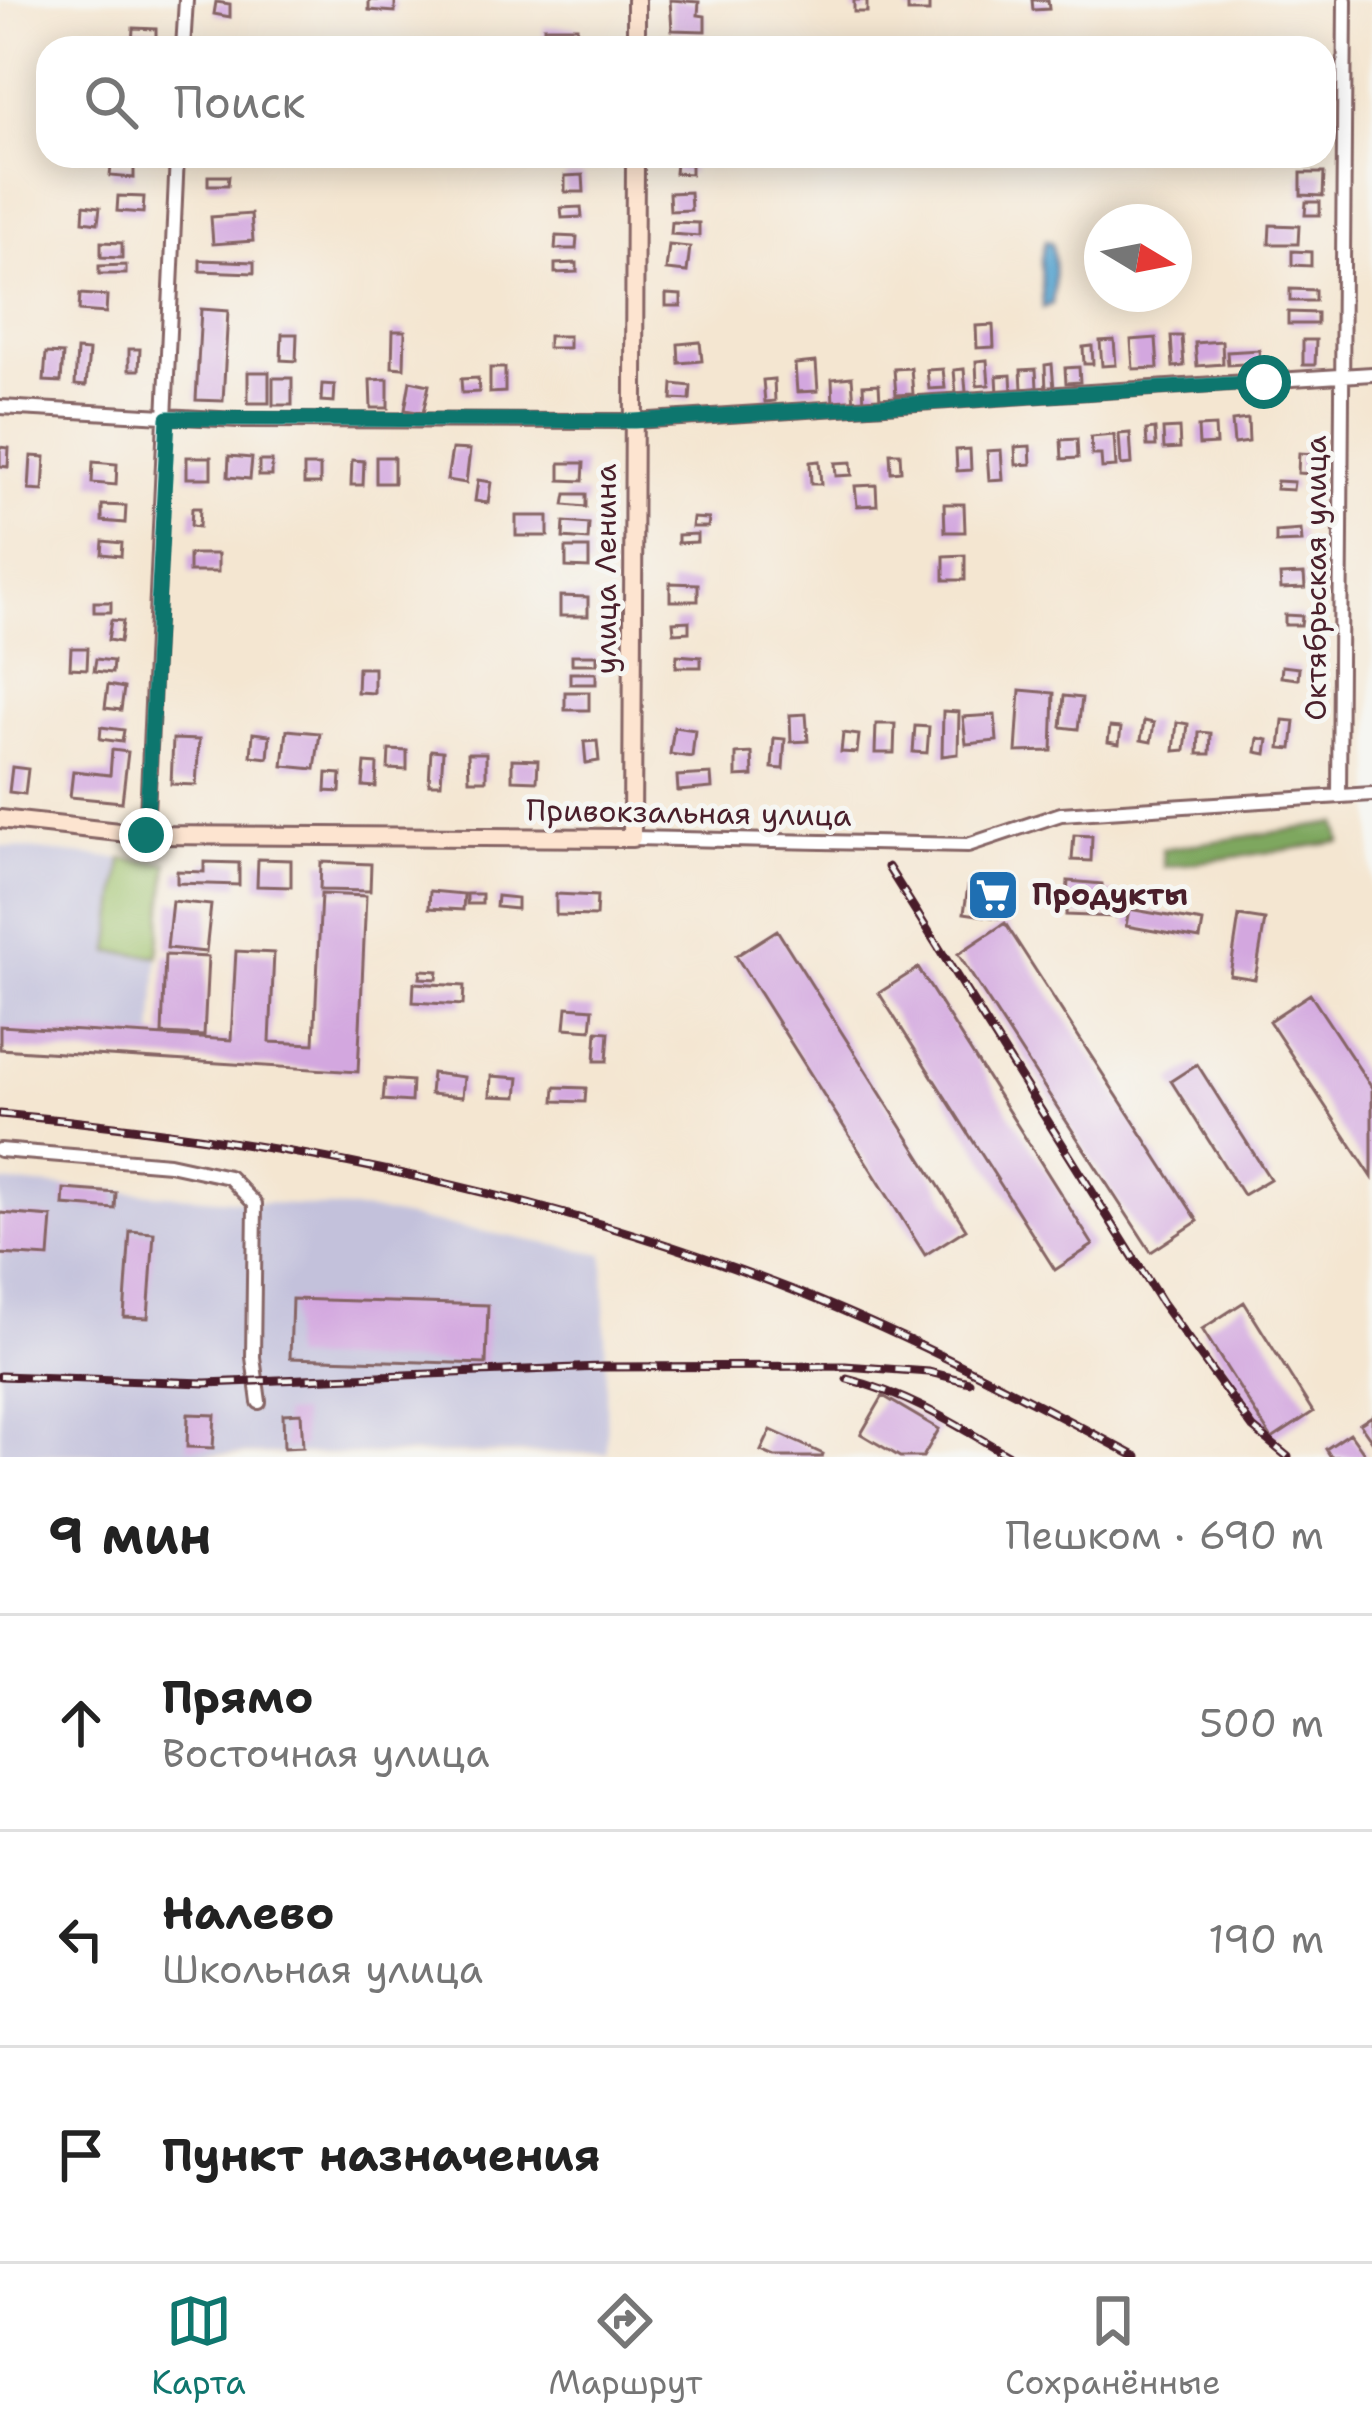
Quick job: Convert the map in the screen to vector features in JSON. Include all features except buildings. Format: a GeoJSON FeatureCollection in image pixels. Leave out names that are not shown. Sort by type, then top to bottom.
{"type":"FeatureCollection","features":[{"type":"Feature","properties":{"kind":"street"},"geometry":{"type":"LineString","coordinates":[[184,36],[186,0]]}},
{"type":"Feature","properties":{"kind":"street"},"geometry":{"type":"LineString","coordinates":[[636,0],[636,36]]}},
{"type":"Feature","properties":{"kind":"street","name":"Октябрьская улица"},"geometry":{"type":"LineString","coordinates":[[1339,796],[1345,0]]}},
{"type":"Feature","properties":{"kind":"street"},"geometry":{"type":"LineString","coordinates":[[146,835],[176,168]]}},
{"type":"Feature","properties":{"kind":"street","name":"улица Ленина"},"geometry":{"type":"LineString","coordinates":[[632,838],[635,168]]}},
{"type":"Feature","properties":{"kind":"street"},"geometry":{"type":"LineString","coordinates":[[0,407],[168,418],[634,421],[1372,374]]}},
{"type":"Feature","properties":{"kind":"street","name":"Привокзальная улица"},"geometry":{"type":"LineString","coordinates":[[0,819],[146,835],[968,844],[1061,814],[1372,794]]}},
{"type":"Feature","properties":{"kind":"street"},"geometry":{"type":"LineString","coordinates":[[0,1150],[169,1165],[229,1177],[255,1204],[253,1357],[260,1402]]}},
{"type":"Feature","properties":{"kind":"shaded area"},"geometry":{"type":"Polygon","coordinates":[[[0,846],[122,859],[110,951],[158,956],[152,1058],[0,1049],[0,846]]]}},
{"type":"Feature","properties":{"kind":"shaded area"},"geometry":{"type":"Polygon","coordinates":[[[0,1182],[371,1211],[604,1254],[607,1453],[0,1455],[0,1182]]]}},
{"type":"Feature","properties":{"kind":"green space"},"geometry":{"type":"Polygon","coordinates":[[[1337,823],[1341,842],[1164,867],[1162,849],[1337,823]]]}},
{"type":"Feature","properties":{"kind":"green space"},"geometry":{"type":"Polygon","coordinates":[[[122,859],[168,863],[158,956],[110,952],[122,859]]]}},
{"type":"Feature","properties":{"kind":"water"},"geometry":{"type":"Polygon","coordinates":[[[1045,241],[1051,242],[1054,281],[1052,304],[1043,308],[1041,259],[1045,241]]]}},
{"type":"Feature","properties":{"kind":"railway"},"geometry":{"type":"LineString","coordinates":[[888,867],[1162,1303],[1253,1428],[1288,1457]]}},
{"type":"Feature","properties":{"kind":"railway"},"geometry":{"type":"LineString","coordinates":[[0,1114],[103,1124],[307,1155],[408,1175],[607,1226],[846,1312],[1137,1457]]}},
{"type":"Feature","properties":{"kind":"railway"},"geometry":{"type":"LineString","coordinates":[[0,1376],[205,1383],[601,1367],[845,1366],[929,1372],[969,1382]]}},
{"type":"Feature","properties":{"kind":"railway"},"geometry":{"type":"LineString","coordinates":[[847,1379],[911,1402],[1011,1457]]}},
{"type":"Feature","properties":{"kind":"place","name":"Продукты"},"geometry":{"type":"Point","coordinates":[993,895]}},
{"type":"Feature","properties":{"kind":"route"},"geometry":{"type":"LineString","coordinates":[[146,835],[168,418],[634,421],[1264,382]]}}]}
